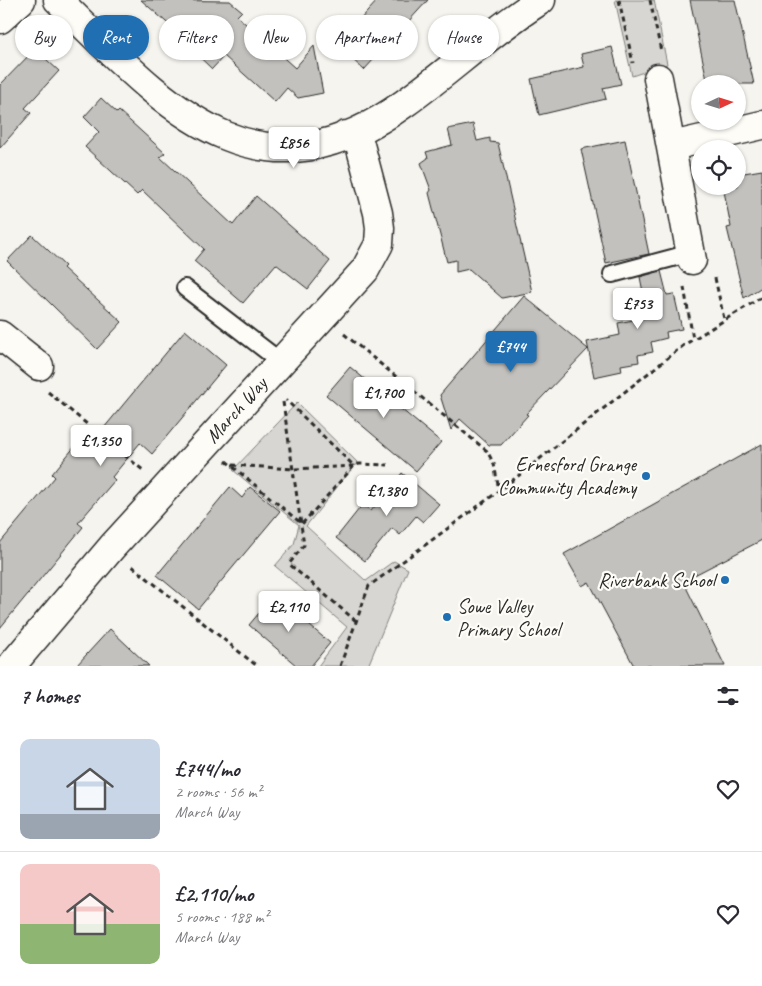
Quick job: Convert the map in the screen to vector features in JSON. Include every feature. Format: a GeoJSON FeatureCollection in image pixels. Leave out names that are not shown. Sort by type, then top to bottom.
{"type":"FeatureCollection","features":[{"type":"Feature","properties":{"kind":"street"},"geometry":{"type":"LineString","coordinates":[[0,19],[21,0]]}},
{"type":"Feature","properties":{"kind":"street"},"geometry":{"type":"LineString","coordinates":[[58,0],[139,79],[173,107],[204,127],[232,139],[286,148],[304,147],[346,135],[382,118],[406,103],[541,0]]}},
{"type":"Feature","properties":{"kind":"street"},"geometry":{"type":"LineString","coordinates":[[658,78],[692,257]]}},
{"type":"Feature","properties":{"kind":"street"},"geometry":{"type":"LineString","coordinates":[[672,146],[762,125]]}},
{"type":"Feature","properties":{"kind":"street","name":"March Way"},"geometry":{"type":"LineString","coordinates":[[11,666],[112,547],[365,270],[379,244],[378,213],[359,141],[346,135]]}},
{"type":"Feature","properties":{"kind":"street"},"geometry":{"type":"LineString","coordinates":[[0,334],[39,366]]}},
{"type":"Feature","properties":{"kind":"lane"},"geometry":{"type":"LineString","coordinates":[[612,274],[692,257]]}},
{"type":"Feature","properties":{"kind":"lane"},"geometry":{"type":"LineString","coordinates":[[185,288],[281,362]]}},
{"type":"Feature","properties":{"kind":"path"},"geometry":{"type":"LineString","coordinates":[[619,0],[638,82],[658,78],[666,74],[650,0]]}},
{"type":"Feature","properties":{"kind":"path"},"geometry":{"type":"LineString","coordinates":[[693,338],[681,268],[692,257],[711,262],[724,319]]}},
{"type":"Feature","properties":{"kind":"path"},"geometry":{"type":"LineString","coordinates":[[340,666],[369,586],[499,491],[693,338],[762,297]]}},
{"type":"Feature","properties":{"kind":"path"},"geometry":{"type":"LineString","coordinates":[[327,311],[344,334],[487,451],[494,464],[499,491]]}},
{"type":"Feature","properties":{"kind":"path"},"geometry":{"type":"LineString","coordinates":[[39,366],[32,379],[165,489]]}},
{"type":"Feature","properties":{"kind":"path"},"geometry":{"type":"LineString","coordinates":[[354,466],[282,396],[304,545],[289,564],[356,621]]}},
{"type":"Feature","properties":{"kind":"path"},"geometry":{"type":"LineString","coordinates":[[204,445],[302,524]]}},
{"type":"Feature","properties":{"kind":"path"},"geometry":{"type":"LineString","coordinates":[[231,465],[294,469],[354,466],[359,464],[388,464]]}},
{"type":"Feature","properties":{"kind":"path"},"geometry":{"type":"LineString","coordinates":[[302,524],[354,466]]}},
{"type":"Feature","properties":{"kind":"path"},"geometry":{"type":"LineString","coordinates":[[112,547],[257,666]]}},
{"type":"Feature","properties":{"kind":"shaded area"},"geometry":{"type":"Polygon","coordinates":[[[615,0],[654,0],[667,64],[632,76],[615,0]]]}},
{"type":"Feature","properties":{"kind":"shaded area"},"geometry":{"type":"Polygon","coordinates":[[[297,403],[359,464],[354,466],[306,526],[366,581],[394,561],[408,569],[368,666],[318,666],[347,627],[275,566],[294,544],[299,525],[233,470],[297,403]]]}},
{"type":"Feature","properties":{"kind":"building"},"geometry":{"type":"Polygon","coordinates":[[[141,0],[230,1],[242,11],[237,16],[244,22],[244,60],[286,60],[295,68],[302,60],[306,60],[306,55],[314,46],[323,93],[298,98],[287,88],[275,102],[228,60],[234,60],[234,15],[159,16],[141,0]]]}},
{"type":"Feature","properties":{"kind":"building"},"geometry":{"type":"Polygon","coordinates":[[[378,0],[428,0],[414,15],[364,15],[378,0]]]}},
{"type":"Feature","properties":{"kind":"building"},"geometry":{"type":"Polygon","coordinates":[[[690,0],[735,0],[754,84],[746,84],[746,75],[706,75],[690,0]]]}},
{"type":"Feature","properties":{"kind":"building"},"geometry":{"type":"Polygon","coordinates":[[[612,47],[621,84],[603,88],[606,99],[539,115],[531,79],[584,67],[581,54],[612,47]]]}},
{"type":"Feature","properties":{"kind":"building"},"geometry":{"type":"Polygon","coordinates":[[[24,60],[47,60],[59,71],[25,108],[31,113],[0,148],[0,85],[24,60]]]}},
{"type":"Feature","properties":{"kind":"building"},"geometry":{"type":"Polygon","coordinates":[[[203,60],[220,60],[212,69],[203,60]]]}},
{"type":"Feature","properties":{"kind":"building"},"geometry":{"type":"Polygon","coordinates":[[[353,60],[373,60],[364,70],[353,60]]]}},
{"type":"Feature","properties":{"kind":"building"},"geometry":{"type":"Polygon","coordinates":[[[101,98],[117,113],[119,111],[165,153],[160,157],[233,225],[256,196],[330,261],[308,289],[276,264],[243,303],[194,261],[204,249],[142,190],[137,195],[85,147],[99,132],[84,117],[101,98]]]}},
{"type":"Feature","properties":{"kind":"building"},"geometry":{"type":"Polygon","coordinates":[[[473,124],[477,141],[490,138],[490,142],[498,143],[532,292],[502,298],[469,269],[456,272],[456,260],[447,262],[429,193],[431,190],[421,163],[428,158],[426,152],[452,145],[448,129],[473,124]]]}},
{"type":"Feature","properties":{"kind":"building"},"geometry":{"type":"Polygon","coordinates":[[[625,140],[649,254],[606,263],[581,149],[625,140]]]}},
{"type":"Feature","properties":{"kind":"building"},"geometry":{"type":"Polygon","coordinates":[[[762,170],[762,287],[744,298],[727,228],[731,227],[725,195],[746,195],[746,173],[762,170]]]}},
{"type":"Feature","properties":{"kind":"building"},"geometry":{"type":"Polygon","coordinates":[[[32,235],[65,266],[63,268],[122,322],[97,349],[7,261],[32,235]]]}},
{"type":"Feature","properties":{"kind":"building"},"geometry":{"type":"Polygon","coordinates":[[[661,271],[667,295],[674,294],[682,329],[666,332],[667,338],[651,342],[653,352],[638,355],[639,362],[621,365],[622,371],[594,377],[587,342],[620,335],[618,323],[648,317],[640,277],[661,271]]]}},
{"type":"Feature","properties":{"kind":"building"},"geometry":{"type":"Polygon","coordinates":[[[524,296],[588,349],[526,414],[528,415],[501,445],[489,445],[460,419],[451,430],[440,395],[524,296]]]}},
{"type":"Feature","properties":{"kind":"building"},"geometry":{"type":"Polygon","coordinates":[[[185,330],[226,365],[152,454],[140,443],[112,477],[115,480],[78,523],[83,527],[0,628],[0,543],[55,477],[52,474],[81,439],[89,446],[185,330]]]}},
{"type":"Feature","properties":{"kind":"building"},"geometry":{"type":"Polygon","coordinates":[[[350,367],[441,442],[416,471],[326,395],[350,367]]]}},
{"type":"Feature","properties":{"kind":"building"},"geometry":{"type":"Polygon","coordinates":[[[762,444],[762,540],[683,581],[725,666],[634,666],[589,582],[582,586],[564,554],[762,444]]]}},
{"type":"Feature","properties":{"kind":"building"},"geometry":{"type":"Polygon","coordinates":[[[402,473],[439,504],[423,522],[416,516],[400,535],[392,528],[365,561],[336,538],[363,504],[371,511],[402,473]]]}},
{"type":"Feature","properties":{"kind":"building"},"geometry":{"type":"Polygon","coordinates":[[[230,487],[242,498],[250,487],[280,511],[198,609],[157,575],[230,487]]]}},
{"type":"Feature","properties":{"kind":"building"},"geometry":{"type":"Polygon","coordinates":[[[274,595],[330,643],[311,666],[297,666],[249,625],[274,595]]]}},
{"type":"Feature","properties":{"kind":"building"},"geometry":{"type":"Polygon","coordinates":[[[110,629],[149,666],[76,666],[110,629]]]}},
{"type":"Feature","properties":{"kind":"place","name":"Ernesford Grange Community Academy"},"geometry":{"type":"Point","coordinates":[646,476]}},
{"type":"Feature","properties":{"kind":"place","name":"Riverbank School"},"geometry":{"type":"Point","coordinates":[725,580]}},
{"type":"Feature","properties":{"kind":"place","name":"Sowe Valley Primary School"},"geometry":{"type":"Point","coordinates":[447,617]}}]}
